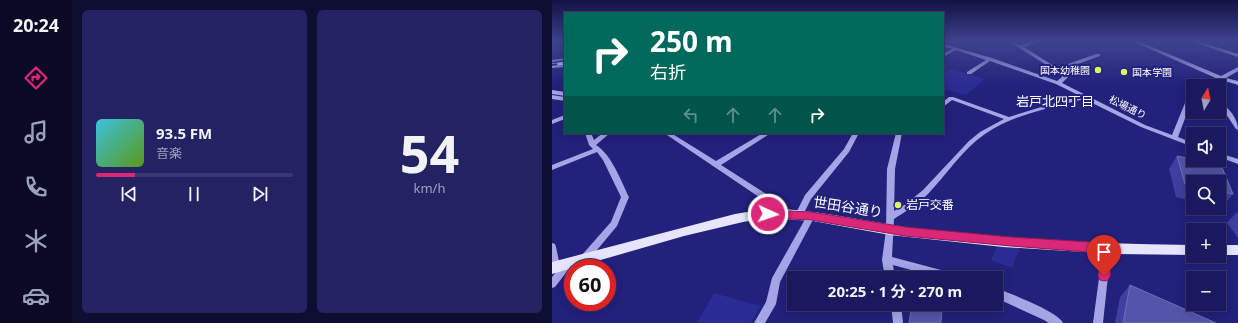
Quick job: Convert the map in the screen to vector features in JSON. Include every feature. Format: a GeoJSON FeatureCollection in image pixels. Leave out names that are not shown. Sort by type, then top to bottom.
{"type":"FeatureCollection","features":[{"type":"Feature","properties":{"kind":"main road","name":"世田谷通り"},"geometry":{"type":"LineString","coordinates":[[584,259],[745,217],[768,214],[805,216],[890,230],[1004,241],[1107,248],[1186,250]]}},
{"type":"Feature","properties":{"kind":"main road"},"geometry":{"type":"LineString","coordinates":[[1226,250],[1238,250]]}},
{"type":"Feature","properties":{"kind":"street","name":"松場通り"},"geometry":{"type":"LineString","coordinates":[[980,56],[1058,83],[1143,126],[1186,142]]}},
{"type":"Feature","properties":{"kind":"street"},"geometry":{"type":"LineString","coordinates":[[1036,56],[1063,72],[1065,77],[1058,83]]}},
{"type":"Feature","properties":{"kind":"street"},"geometry":{"type":"LineString","coordinates":[[1058,69],[1095,56]]}},
{"type":"Feature","properties":{"kind":"street"},"geometry":{"type":"LineString","coordinates":[[1169,56],[1221,78],[1238,83]]}},
{"type":"Feature","properties":{"kind":"street"},"geometry":{"type":"LineString","coordinates":[[564,59],[553,60],[552,67],[564,66]]}},
{"type":"Feature","properties":{"kind":"street"},"geometry":{"type":"LineString","coordinates":[[969,73],[990,59]]}},
{"type":"Feature","properties":{"kind":"street"},"geometry":{"type":"LineString","coordinates":[[1221,78],[1238,69]]}},
{"type":"Feature","properties":{"kind":"street"},"geometry":{"type":"LineString","coordinates":[[552,92],[564,94]]}},
{"type":"Feature","properties":{"kind":"street"},"geometry":{"type":"LineString","coordinates":[[552,97],[564,100]]}},
{"type":"Feature","properties":{"kind":"street"},"geometry":{"type":"LineString","coordinates":[[890,217],[910,206],[971,142],[989,129],[1009,119],[1084,97]]}},
{"type":"Feature","properties":{"kind":"street"},"geometry":{"type":"LineString","coordinates":[[944,104],[950,98],[1009,119]]}},
{"type":"Feature","properties":{"kind":"street"},"geometry":{"type":"LineString","coordinates":[[1174,138],[1186,108]]}},
{"type":"Feature","properties":{"kind":"street"},"geometry":{"type":"LineString","coordinates":[[1226,110],[1238,128]]}},
{"type":"Feature","properties":{"kind":"street"},"geometry":{"type":"LineString","coordinates":[[552,122],[564,117]]}},
{"type":"Feature","properties":{"kind":"street"},"geometry":{"type":"LineString","coordinates":[[584,259],[614,224],[625,197],[606,159],[595,147],[588,134]]}},
{"type":"Feature","properties":{"kind":"street"},"geometry":{"type":"LineString","coordinates":[[552,168],[595,147],[606,134]]}},
{"type":"Feature","properties":{"kind":"street"},"geometry":{"type":"LineString","coordinates":[[668,134],[765,197],[768,203],[768,214]]}},
{"type":"Feature","properties":{"kind":"street"},"geometry":{"type":"LineString","coordinates":[[715,165],[762,134]]}},
{"type":"Feature","properties":{"kind":"street"},"geometry":{"type":"LineString","coordinates":[[759,323],[771,304],[775,282],[805,216],[808,197],[847,150],[855,134]]}},
{"type":"Feature","properties":{"kind":"street"},"geometry":{"type":"LineString","coordinates":[[889,271],[887,260],[890,230],[891,170],[899,134]]}},
{"type":"Feature","properties":{"kind":"street"},"geometry":{"type":"LineString","coordinates":[[1226,157],[1238,162]]}},
{"type":"Feature","properties":{"kind":"street"},"geometry":{"type":"LineString","coordinates":[[552,247],[559,266],[552,284]]}},
{"type":"Feature","properties":{"kind":"street"},"geometry":{"type":"LineString","coordinates":[[1098,323],[1107,248]]}},
{"type":"Feature","properties":{"kind":"street"},"geometry":{"type":"LineString","coordinates":[[887,260],[932,271]]}},
{"type":"Feature","properties":{"kind":"street"},"geometry":{"type":"LineString","coordinates":[[1003,297],[1048,316],[1056,323]]}},
{"type":"Feature","properties":{"kind":"street"},"geometry":{"type":"LineString","coordinates":[[897,311],[898,323]]}},
{"type":"Feature","properties":{"kind":"shaded area"},"geometry":{"type":"Polygon","coordinates":[[[952,69],[985,79],[966,95],[944,89],[944,73],[952,69]]]}},
{"type":"Feature","properties":{"kind":"shaded area"},"geometry":{"type":"Polygon","coordinates":[[[998,245],[1021,246],[1012,268],[991,260],[998,245]]]}},
{"type":"Feature","properties":{"kind":"shaded area"},"geometry":{"type":"Polygon","coordinates":[[[714,293],[760,306],[751,323],[697,323],[714,293]]]}},
{"type":"Feature","properties":{"kind":"building"},"geometry":{"type":"Polygon","coordinates":[[[1177,156],[1186,158],[1186,167],[1222,167],[1225,175],[1186,175],[1185,184],[1177,156]]]}},
{"type":"Feature","properties":{"kind":"building"},"geometry":{"type":"Polygon","coordinates":[[[1226,177],[1233,194],[1226,192],[1226,177]]]}},
{"type":"Feature","properties":{"kind":"building"},"geometry":{"type":"Polygon","coordinates":[[[1130,285],[1216,323],[1123,323],[1130,285]]]}},
{"type":"Feature","properties":{"kind":"building"},"geometry":{"type":"Polygon","coordinates":[[[911,311],[942,311],[941,323],[909,323],[911,311]]]}},
{"type":"Feature","properties":{"kind":"railway"},"geometry":{"type":"LineString","coordinates":[[552,65],[564,63]]}},
{"type":"Feature","properties":{"kind":"place","name":"国本幼稚園"},"geometry":{"type":"Point","coordinates":[1098,70]}},
{"type":"Feature","properties":{"kind":"place","name":"国本学園"},"geometry":{"type":"Point","coordinates":[1124,72]}},
{"type":"Feature","properties":{"kind":"place","name":"岩戸交番"},"geometry":{"type":"Point","coordinates":[898,205]}},
{"type":"Feature","properties":{"kind":"district","name":"岩戸北四丁目"},"geometry":{"type":"Point","coordinates":[1055,101]}},
{"type":"Feature","properties":{"kind":"route"},"geometry":{"type":"LineString","coordinates":[[768,214],[811,216],[890,230],[1011,242],[1107,248],[1104,276]]}}]}
